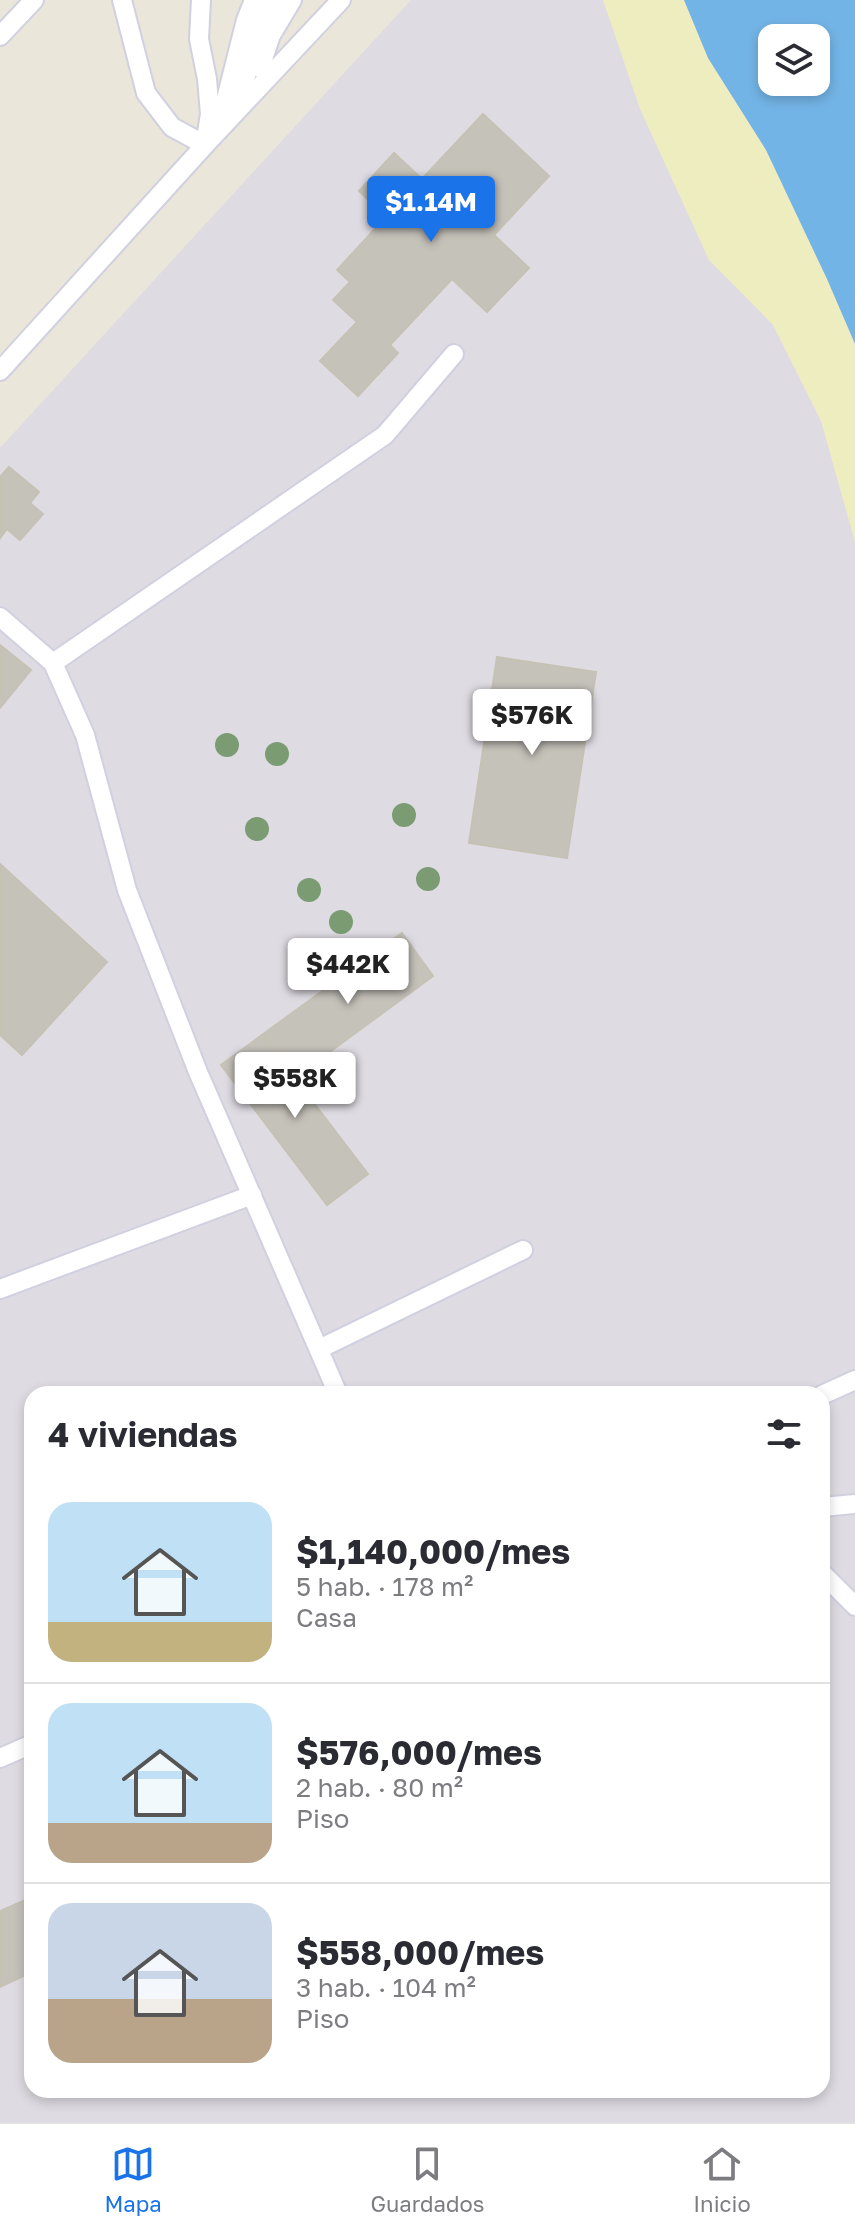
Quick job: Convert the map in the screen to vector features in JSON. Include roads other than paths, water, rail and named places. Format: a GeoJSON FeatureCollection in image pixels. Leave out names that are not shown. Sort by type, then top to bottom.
{"type":"FeatureCollection","features":[{"type":"Feature","properties":{"kind":"lane"},"geometry":{"type":"LineString","coordinates":[[0,36],[34,0]]}},
{"type":"Feature","properties":{"kind":"lane"},"geometry":{"type":"LineString","coordinates":[[122,0],[146,93],[172,127],[205,145]]}},
{"type":"Feature","properties":{"kind":"lane"},"geometry":{"type":"LineString","coordinates":[[201,0],[199,39],[210,114],[205,145]]}},
{"type":"Feature","properties":{"kind":"lane"},"geometry":{"type":"LineString","coordinates":[[219,130],[246,20],[254,0]]}},
{"type":"Feature","properties":{"kind":"lane"},"geometry":{"type":"LineString","coordinates":[[236,112],[258,35],[273,0]]}},
{"type":"Feature","properties":{"kind":"lane"},"geometry":{"type":"LineString","coordinates":[[250,97],[271,35],[292,0]]}},
{"type":"Feature","properties":{"kind":"lane"},"geometry":{"type":"LineString","coordinates":[[0,371],[341,0]]}},
{"type":"Feature","properties":{"kind":"lane"},"geometry":{"type":"LineString","coordinates":[[53,663],[385,435],[454,354]]}},
{"type":"Feature","properties":{"kind":"lane"},"geometry":{"type":"LineString","coordinates":[[0,617],[53,663],[85,735],[127,890],[198,1072],[335,1386]]}},
{"type":"Feature","properties":{"kind":"lane"},"geometry":{"type":"LineString","coordinates":[[0,1289],[252,1195]]}},
{"type":"Feature","properties":{"kind":"lane"},"geometry":{"type":"LineString","coordinates":[[319,1349],[523,1250]]}},
{"type":"Feature","properties":{"kind":"lane"},"geometry":{"type":"LineString","coordinates":[[830,1391],[855,1380]]}},
{"type":"Feature","properties":{"kind":"lane"},"geometry":{"type":"LineString","coordinates":[[830,1506],[855,1504]]}},
{"type":"Feature","properties":{"kind":"lane"},"geometry":{"type":"LineString","coordinates":[[830,1581],[855,1606]]}},
{"type":"Feature","properties":{"kind":"lane"},"geometry":{"type":"LineString","coordinates":[[0,1758],[24,1748]]}},
{"type":"Feature","properties":{"kind":"water"},"geometry":{"type":"Polygon","coordinates":[[[684,0],[855,0],[855,344],[827,279],[766,150],[708,58],[684,0]]]}}]}
